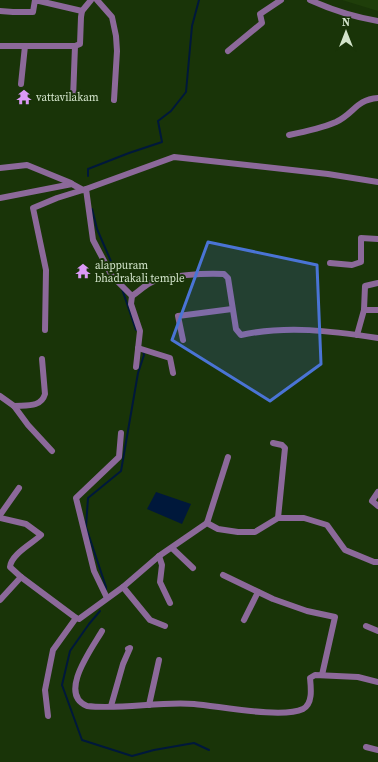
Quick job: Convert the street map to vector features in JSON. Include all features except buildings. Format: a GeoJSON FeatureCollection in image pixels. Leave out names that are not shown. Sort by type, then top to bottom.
{"type":"FeatureCollection","features":[{"type":"Feature","properties":{"kind":"street"},"geometry":{"type":"LineString","coordinates":[[0,11],[33,12],[35,0],[82,11]]}},
{"type":"Feature","properties":{"kind":"street"},"geometry":{"type":"LineString","coordinates":[[0,46],[75,46],[80,44],[82,11],[91,0]]}},
{"type":"Feature","properties":{"kind":"street"},"geometry":{"type":"LineString","coordinates":[[97,0],[112,17],[116,36],[117,51],[114,100]]}},
{"type":"Feature","properties":{"kind":"street"},"geometry":{"type":"LineString","coordinates":[[228,51],[262,23],[260,14],[281,0]]}},
{"type":"Feature","properties":{"kind":"street"},"geometry":{"type":"LineString","coordinates":[[310,0],[356,17],[378,21]]}},
{"type":"Feature","properties":{"kind":"street"},"geometry":{"type":"LineString","coordinates":[[21,84],[24,46]]}},
{"type":"Feature","properties":{"kind":"street"},"geometry":{"type":"LineString","coordinates":[[73,99],[75,46]]}},
{"type":"Feature","properties":{"kind":"street"},"geometry":{"type":"LineString","coordinates":[[289,135],[336,122],[347,116],[357,105],[368,98],[378,98]]}},
{"type":"Feature","properties":{"kind":"street"},"geometry":{"type":"LineString","coordinates":[[45,330],[46,270],[33,208],[36,206],[85,190],[174,157],[328,174],[378,182]]}},
{"type":"Feature","properties":{"kind":"street"},"geometry":{"type":"LineString","coordinates":[[0,168],[27,165],[85,190]]}},
{"type":"Feature","properties":{"kind":"street"},"geometry":{"type":"LineString","coordinates":[[0,198],[72,184]]}},
{"type":"Feature","properties":{"kind":"street"},"geometry":{"type":"LineString","coordinates":[[85,190],[93,240],[112,276],[132,296]]}},
{"type":"Feature","properties":{"kind":"street"},"geometry":{"type":"LineString","coordinates":[[330,263],[352,265],[361,262],[361,238],[378,239]]}},
{"type":"Feature","properties":{"kind":"street"},"geometry":{"type":"LineString","coordinates":[[136,367],[140,331],[131,304],[132,296],[149,283],[178,276],[223,274],[228,278],[236,329],[241,335],[263,330],[293,329],[378,338]]}},
{"type":"Feature","properties":{"kind":"street"},"geometry":{"type":"LineString","coordinates":[[357,335],[364,310],[365,286],[378,283]]}},
{"type":"Feature","properties":{"kind":"street"},"geometry":{"type":"LineString","coordinates":[[183,340],[178,316],[232,309]]}},
{"type":"Feature","properties":{"kind":"street"},"geometry":{"type":"LineString","coordinates":[[364,310],[378,310]]}},
{"type":"Feature","properties":{"kind":"street"},"geometry":{"type":"LineString","coordinates":[[138,348],[170,358],[173,373]]}},
{"type":"Feature","properties":{"kind":"street"},"geometry":{"type":"LineString","coordinates":[[14,406],[36,405],[44,400],[45,394],[42,359]]}},
{"type":"Feature","properties":{"kind":"street"},"geometry":{"type":"LineString","coordinates":[[0,396],[14,406],[28,425],[52,452]]}},
{"type":"Feature","properties":{"kind":"street"},"geometry":{"type":"LineString","coordinates":[[107,598],[94,571],[76,498],[118,457],[121,433]]}},
{"type":"Feature","properties":{"kind":"street"},"geometry":{"type":"LineString","coordinates":[[273,443],[282,445],[285,448],[278,518]]}},
{"type":"Feature","properties":{"kind":"street"},"geometry":{"type":"LineString","coordinates":[[19,488],[0,516],[26,524],[41,535],[19,552],[10,563],[10,567],[21,577],[79,619],[123,588],[159,556],[207,523],[228,457]]}},
{"type":"Feature","properties":{"kind":"street"},"geometry":{"type":"LineString","coordinates":[[378,492],[372,501],[378,506]]}},
{"type":"Feature","properties":{"kind":"street"},"geometry":{"type":"LineString","coordinates":[[207,523],[218,529],[238,532],[254,532],[278,518],[304,518],[327,525],[345,550],[374,562],[378,562]]}},
{"type":"Feature","properties":{"kind":"street"},"geometry":{"type":"LineString","coordinates":[[172,548],[193,568]]}},
{"type":"Feature","properties":{"kind":"street"},"geometry":{"type":"LineString","coordinates":[[159,556],[162,565],[160,582],[170,603]]}},
{"type":"Feature","properties":{"kind":"street"},"geometry":{"type":"LineString","coordinates":[[223,575],[273,599],[307,611],[335,617],[322,675]]}},
{"type":"Feature","properties":{"kind":"street"},"geometry":{"type":"LineString","coordinates":[[0,600],[21,577]]}},
{"type":"Feature","properties":{"kind":"street"},"geometry":{"type":"LineString","coordinates":[[123,588],[150,620],[165,626]]}},
{"type":"Feature","properties":{"kind":"street"},"geometry":{"type":"LineString","coordinates":[[244,620],[258,592]]}},
{"type":"Feature","properties":{"kind":"street"},"geometry":{"type":"LineString","coordinates":[[48,716],[45,690],[53,650],[76,618]]}},
{"type":"Feature","properties":{"kind":"street"},"geometry":{"type":"LineString","coordinates":[[366,626],[378,631]]}},
{"type":"Feature","properties":{"kind":"street"},"geometry":{"type":"LineString","coordinates":[[102,631],[79,671],[76,680],[77,697],[82,704],[93,706],[111,706],[193,704],[268,712],[292,712],[304,708],[311,699],[310,678],[316,675],[358,677],[378,682]]}},
{"type":"Feature","properties":{"kind":"street"},"geometry":{"type":"LineString","coordinates":[[111,706],[123,664],[130,648],[128,649]]}},
{"type":"Feature","properties":{"kind":"street"},"geometry":{"type":"LineString","coordinates":[[149,705],[159,660]]}},
{"type":"Feature","properties":{"kind":"street"},"geometry":{"type":"LineString","coordinates":[[366,747],[378,750]]}},
{"type":"Feature","properties":{"kind":"highlighted area"},"geometry":{"type":"Polygon","coordinates":[[[208,242],[317,265],[321,364],[270,401],[172,340],[208,242]]]}},
{"type":"Feature","properties":{"kind":"shaded area"},"geometry":{"type":"Polygon","coordinates":[[[342,0],[378,0],[378,11],[342,0]]]}},
{"type":"Feature","properties":{"kind":"water"},"geometry":{"type":"Polygon","coordinates":[[[156,492],[191,504],[182,524],[147,509],[156,492]]]}},
{"type":"Feature","properties":{"kind":"waterway"},"geometry":{"type":"LineString","coordinates":[[88,176],[88,169],[162,142],[158,121],[171,111],[186,92],[192,26],[199,0]]}},
{"type":"Feature","properties":{"kind":"waterway"},"geometry":{"type":"LineString","coordinates":[[92,209],[97,229],[113,266]]}},
{"type":"Feature","properties":{"kind":"waterway"},"geometry":{"type":"LineString","coordinates":[[122,289],[136,330]]}},
{"type":"Feature","properties":{"kind":"waterway"},"geometry":{"type":"LineString","coordinates":[[106,590],[86,527],[88,498],[121,471],[138,373],[144,355],[143,351]]}},
{"type":"Feature","properties":{"kind":"waterway"},"geometry":{"type":"LineString","coordinates":[[100,611],[70,651],[62,685],[82,740],[132,756],[154,750],[194,743],[209,750]]}},
{"type":"Feature","properties":{"kind":"place","name":"vattavilakam"},"geometry":{"type":"Point","coordinates":[24,97]}},
{"type":"Feature","properties":{"kind":"place","name":"alappuram bhadrakali temple"},"geometry":{"type":"Point","coordinates":[83,271]}}]}
